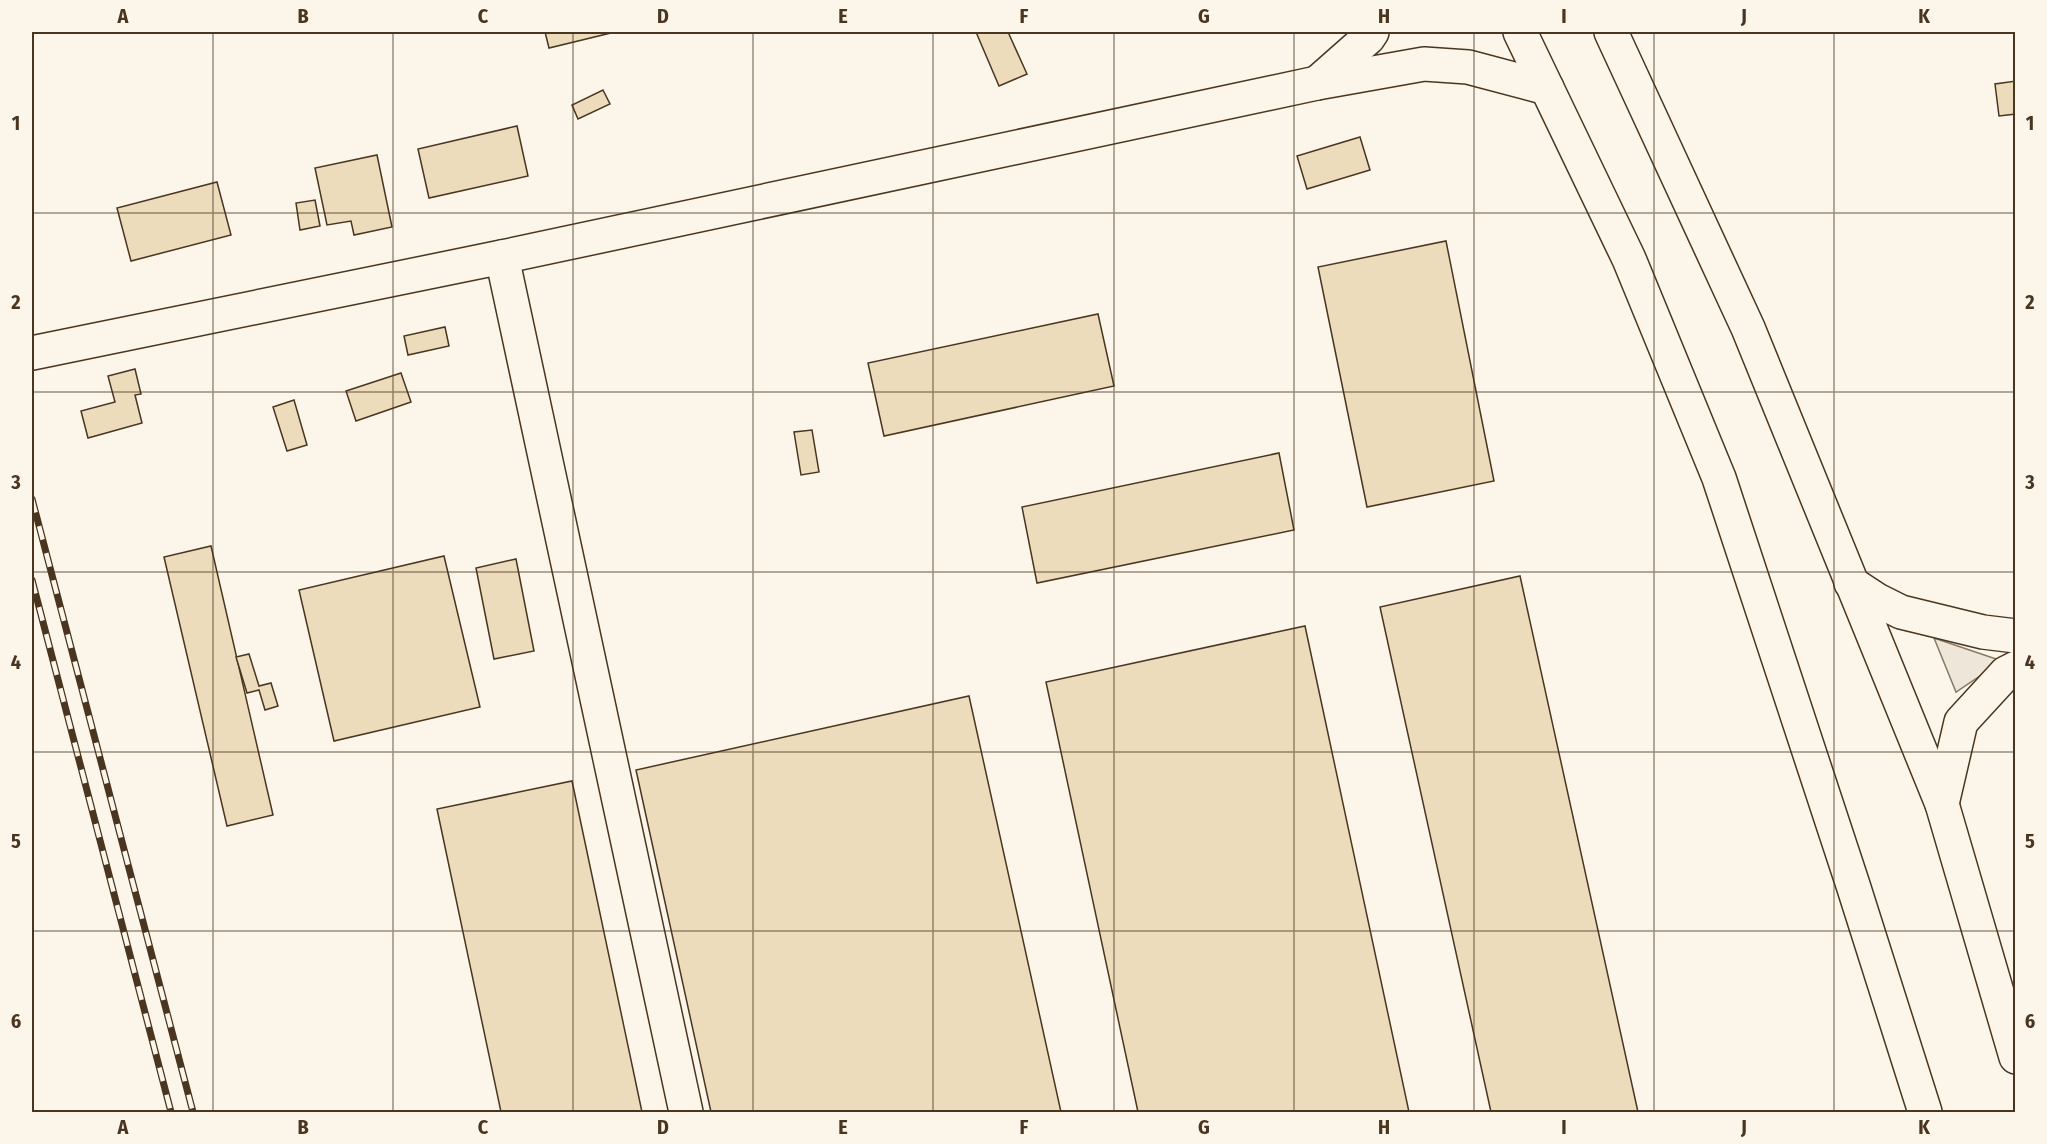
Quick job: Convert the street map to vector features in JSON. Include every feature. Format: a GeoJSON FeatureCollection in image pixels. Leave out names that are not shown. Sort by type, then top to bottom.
{"type":"FeatureCollection","features":[{"type":"Feature","properties":{"kind":"main road"},"geometry":{"type":"LineString","coordinates":[[1317,83],[1372,32]]}},
{"type":"Feature","properties":{"kind":"main road"},"geometry":{"type":"LineString","coordinates":[[1520,32],[1629,259],[1719,478],[1853,885],[1925,1113]]}},
{"type":"Feature","properties":{"kind":"main road"},"geometry":{"type":"LineString","coordinates":[[1611,32],[1748,328],[1942,804],[2016,1057]]}},
{"type":"Feature","properties":{"kind":"main road"},"geometry":{"type":"LineString","coordinates":[[32,352],[502,257],[1317,83],[1424,64],[1468,68],[1547,88]]}},
{"type":"Feature","properties":{"kind":"main road"},"geometry":{"type":"LineString","coordinates":[[502,257],[686,1113]]}},
{"type":"Feature","properties":{"kind":"main road"},"geometry":{"type":"LineString","coordinates":[[1851,583],[1901,612],[1983,632],[2016,636]]}},
{"type":"Feature","properties":{"kind":"main road"},"geometry":{"type":"LineString","coordinates":[[1942,804],[1961,722],[2006,673],[2016,668]]}},
{"type":"Feature","properties":{"kind":"shaded area"},"geometry":{"type":"Polygon","coordinates":[[[1934,638],[2002,661],[1956,692],[1934,638]]]}},
{"type":"Feature","properties":{"kind":"building"},"geometry":{"type":"Polygon","coordinates":[[[545,32],[615,32],[549,48],[545,32]]]}},
{"type":"Feature","properties":{"kind":"building"},"geometry":{"type":"Polygon","coordinates":[[[976,32],[1008,32],[1027,74],[999,86],[976,32]]]}},
{"type":"Feature","properties":{"kind":"building"},"geometry":{"type":"Polygon","coordinates":[[[2016,81],[2016,114],[1999,116],[1995,84],[2016,81]]]}},
{"type":"Feature","properties":{"kind":"building"},"geometry":{"type":"Polygon","coordinates":[[[603,90],[610,104],[578,119],[572,105],[603,90]]]}},
{"type":"Feature","properties":{"kind":"building"},"geometry":{"type":"Polygon","coordinates":[[[517,126],[528,176],[429,198],[418,149],[517,126]]]}},
{"type":"Feature","properties":{"kind":"building"},"geometry":{"type":"Polygon","coordinates":[[[1360,137],[1370,170],[1307,189],[1297,156],[1360,137]]]}},
{"type":"Feature","properties":{"kind":"building"},"geometry":{"type":"Polygon","coordinates":[[[377,155],[392,227],[354,235],[351,221],[327,225],[315,168],[377,155]]]}},
{"type":"Feature","properties":{"kind":"building"},"geometry":{"type":"Polygon","coordinates":[[[217,182],[231,235],[131,261],[117,208],[217,182]]]}},
{"type":"Feature","properties":{"kind":"building"},"geometry":{"type":"Polygon","coordinates":[[[315,200],[320,226],[300,230],[296,203],[315,200]]]}},
{"type":"Feature","properties":{"kind":"building"},"geometry":{"type":"Polygon","coordinates":[[[1446,241],[1494,481],[1367,507],[1318,267],[1446,241]]]}},
{"type":"Feature","properties":{"kind":"building"},"geometry":{"type":"Polygon","coordinates":[[[1098,314],[1114,386],[884,436],[868,363],[1098,314]]]}},
{"type":"Feature","properties":{"kind":"building"},"geometry":{"type":"Polygon","coordinates":[[[445,327],[449,346],[408,355],[404,336],[445,327]]]}},
{"type":"Feature","properties":{"kind":"building"},"geometry":{"type":"Polygon","coordinates":[[[135,369],[141,394],[135,395],[142,423],[88,438],[81,411],[115,402],[108,376],[135,369]]]}},
{"type":"Feature","properties":{"kind":"building"},"geometry":{"type":"Polygon","coordinates":[[[401,373],[411,402],[356,421],[346,391],[401,373]]]}},
{"type":"Feature","properties":{"kind":"building"},"geometry":{"type":"Polygon","coordinates":[[[294,400],[307,445],[287,451],[273,407],[294,400]]]}},
{"type":"Feature","properties":{"kind":"building"},"geometry":{"type":"Polygon","coordinates":[[[812,430],[819,472],[801,475],[794,432],[812,430]]]}},
{"type":"Feature","properties":{"kind":"building"},"geometry":{"type":"Polygon","coordinates":[[[1279,453],[1294,530],[1037,583],[1022,507],[1279,453]]]}},
{"type":"Feature","properties":{"kind":"building"},"geometry":{"type":"Polygon","coordinates":[[[211,546],[273,815],[227,826],[164,557],[211,546]]]}},
{"type":"Feature","properties":{"kind":"building"},"geometry":{"type":"Polygon","coordinates":[[[444,556],[480,707],[334,741],[299,590],[444,556]]]}},
{"type":"Feature","properties":{"kind":"building"},"geometry":{"type":"Polygon","coordinates":[[[516,559],[534,651],[494,659],[476,568],[516,559]]]}},
{"type":"Feature","properties":{"kind":"building"},"geometry":{"type":"Polygon","coordinates":[[[1520,576],[1638,1112],[1491,1112],[1380,607],[1520,576]]]}},
{"type":"Feature","properties":{"kind":"building"},"geometry":{"type":"Polygon","coordinates":[[[1305,626],[1409,1112],[1138,1112],[1046,682],[1305,626]]]}},
{"type":"Feature","properties":{"kind":"building"},"geometry":{"type":"Polygon","coordinates":[[[249,654],[259,686],[271,683],[278,706],[265,710],[259,690],[247,693],[236,657],[249,654]]]}},
{"type":"Feature","properties":{"kind":"building"},"geometry":{"type":"Polygon","coordinates":[[[969,696],[1061,1112],[711,1112],[636,770],[969,696]]]}},
{"type":"Feature","properties":{"kind":"building"},"geometry":{"type":"Polygon","coordinates":[[[572,781],[642,1112],[501,1112],[437,809],[572,781]]]}},
{"type":"Feature","properties":{"kind":"railway"},"geometry":{"type":"LineString","coordinates":[[32,499],[193,1112]]}},
{"type":"Feature","properties":{"kind":"railway"},"geometry":{"type":"LineString","coordinates":[[32,580],[171,1112]]}}]}
